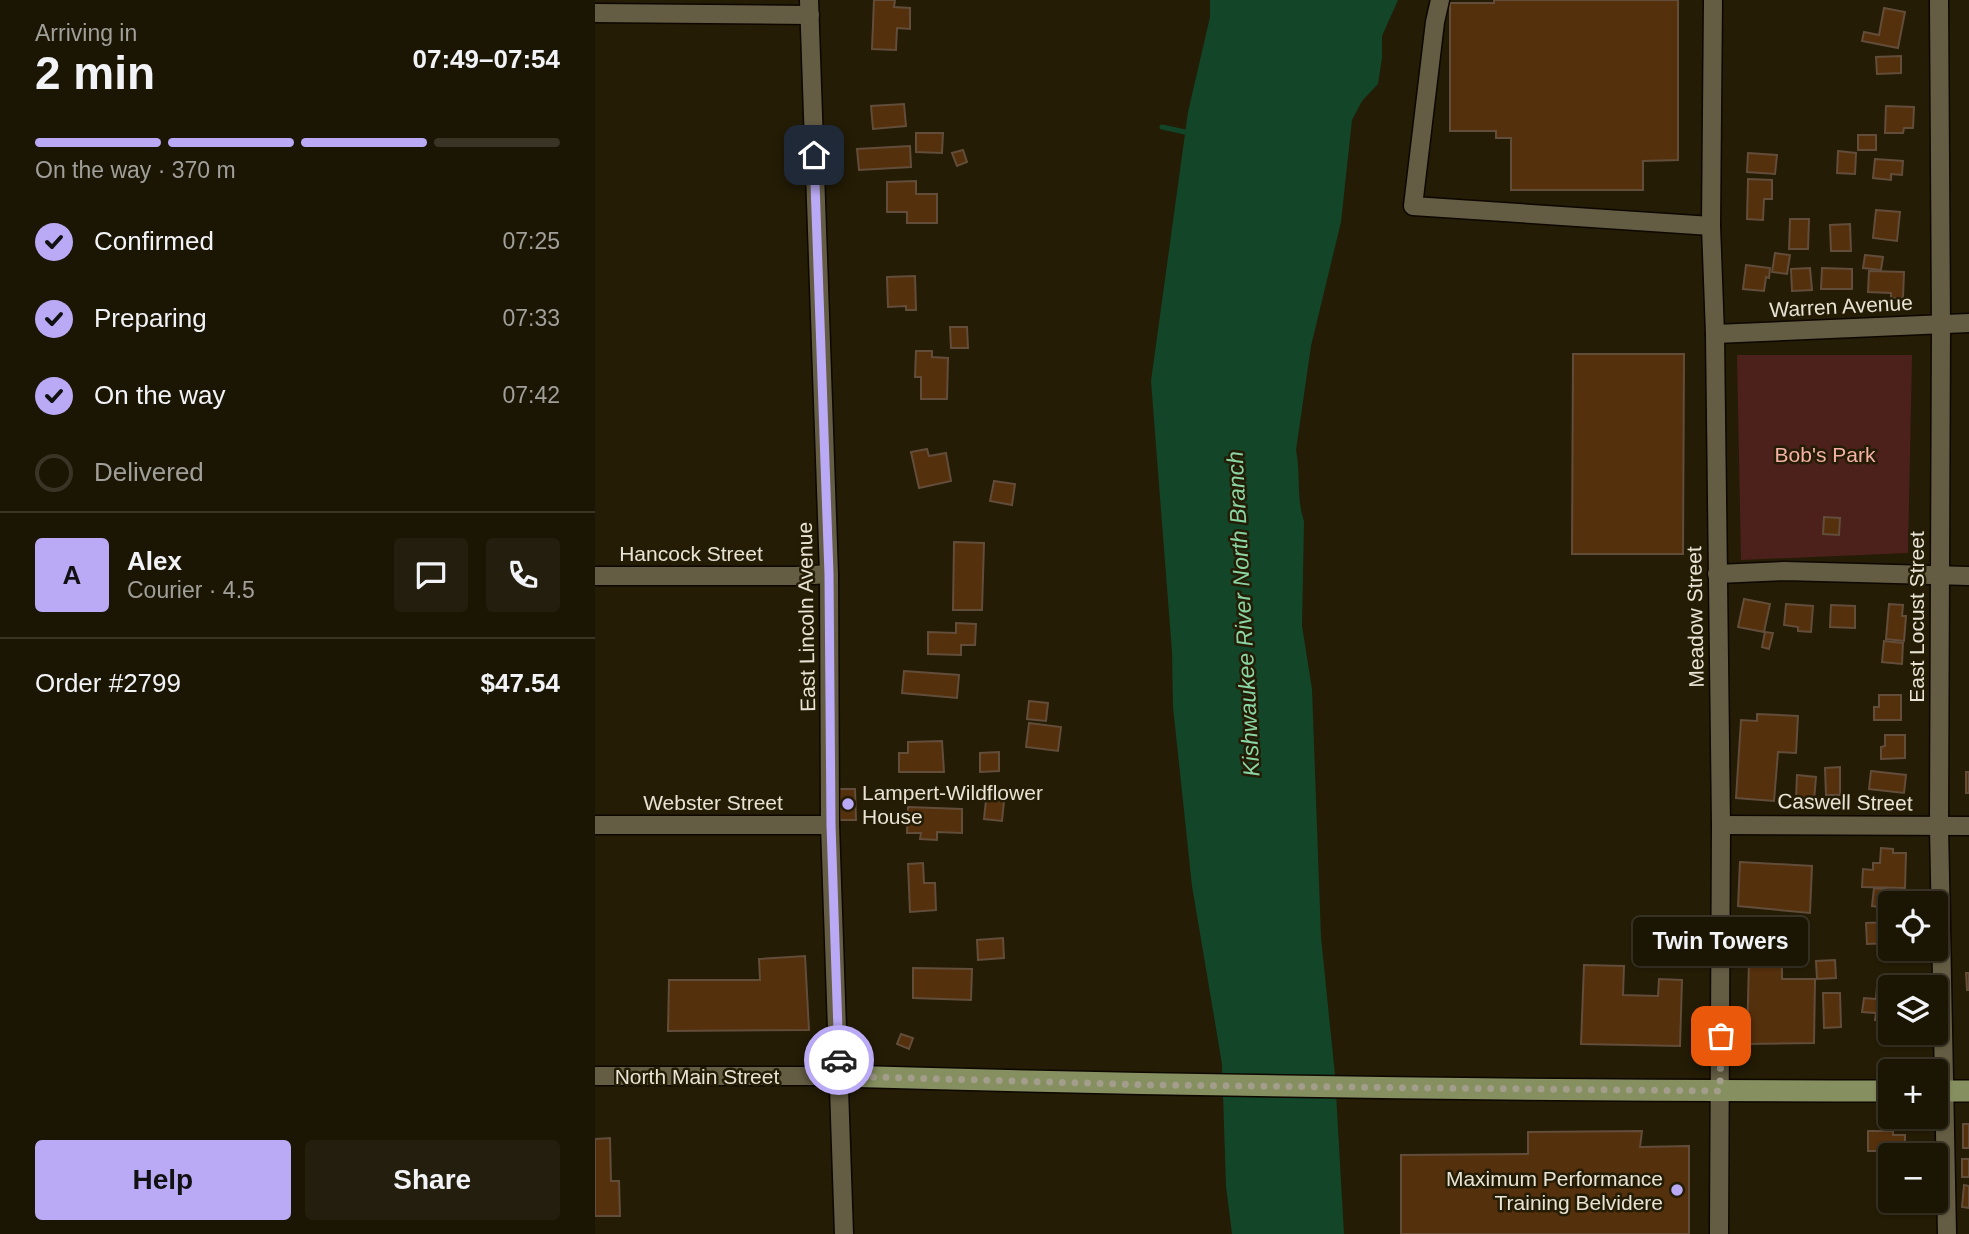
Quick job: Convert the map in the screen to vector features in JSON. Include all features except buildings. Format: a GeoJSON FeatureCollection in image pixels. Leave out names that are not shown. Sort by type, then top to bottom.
{"type":"FeatureCollection","features":[{"type":"Feature","properties":{"kind":"main road","name":"North Main Street"},"geometry":{"type":"LineString","coordinates":[[839,1076],[1386,1088],[1878,1091]]}},
{"type":"Feature","properties":{"kind":"main road"},"geometry":{"type":"LineString","coordinates":[[1948,1091],[1969,1091]]}},
{"type":"Feature","properties":{"kind":"street"},"geometry":{"type":"LineString","coordinates":[[1440,0],[1413,206],[1711,226]]}},
{"type":"Feature","properties":{"kind":"street","name":"Meadow Street"},"geometry":{"type":"LineString","coordinates":[[1713,0],[1711,226],[1715,334],[1721,825],[1719,1234]]}},
{"type":"Feature","properties":{"kind":"street","name":"East Locust Street"},"geometry":{"type":"LineString","coordinates":[[1939,0],[1940,1059]]}},
{"type":"Feature","properties":{"kind":"street"},"geometry":{"type":"LineString","coordinates":[[595,13],[809,8]]}},
{"type":"Feature","properties":{"kind":"street","name":"East Lincoln Avenue"},"geometry":{"type":"LineString","coordinates":[[809,8],[829,574],[831,825],[844,1234]]}},
{"type":"Feature","properties":{"kind":"street","name":"Warren Avenue"},"geometry":{"type":"LineString","coordinates":[[1715,334],[1969,323]]}},
{"type":"Feature","properties":{"kind":"street"},"geometry":{"type":"LineString","coordinates":[[1717,574],[1784,571],[1969,576]]}},
{"type":"Feature","properties":{"kind":"street","name":"Hancock Street"},"geometry":{"type":"LineString","coordinates":[[595,576],[829,574]]}},
{"type":"Feature","properties":{"kind":"street","name":"Webster Street"},"geometry":{"type":"LineString","coordinates":[[595,825],[831,825]]}},
{"type":"Feature","properties":{"kind":"street","name":"Caswell Street"},"geometry":{"type":"LineString","coordinates":[[1721,825],[1969,826]]}},
{"type":"Feature","properties":{"kind":"street","name":"North Main Street"},"geometry":{"type":"LineString","coordinates":[[595,1076],[839,1076]]}},
{"type":"Feature","properties":{"kind":"street","name":"East Locust Street"},"geometry":{"type":"LineString","coordinates":[[1942,1129],[1947,1234]]}},
{"type":"Feature","properties":{"kind":"green space","name":"Bob's Park"},"geometry":{"type":"Polygon","coordinates":[[[1737,355],[1912,355],[1908,553],[1741,560],[1737,355]]]}},
{"type":"Feature","properties":{"kind":"water","name":"Kishwaukee River North Branch"},"geometry":{"type":"Polygon","coordinates":[[[1210,0],[1398,0],[1382,36],[1378,84],[1362,101],[1352,120],[1341,222],[1311,346],[1296,450],[1304,521],[1302,626],[1312,689],[1321,937],[1335,1075],[1344,1234],[1232,1234],[1226,1186],[1222,1064],[1192,886],[1173,707],[1172,652],[1151,381],[1188,112],[1210,17],[1210,0]]]}},
{"type":"Feature","properties":{"kind":"waterway"},"geometry":{"type":"LineString","coordinates":[[1162,127],[1185,132]]}},
{"type":"Feature","properties":{"kind":"way so far"},"geometry":{"type":"LineString","coordinates":[[839,1060],[839,1076],[1154,1085],[1720,1091],[1721,1036]]}},
{"type":"Feature","properties":{"kind":"place","name":"Lampert-Wildflower House"},"geometry":{"type":"Point","coordinates":[848,804]}},
{"type":"Feature","properties":{"kind":"place","name":"Twin Towers"},"geometry":{"type":"Point","coordinates":[1721,1036]}},
{"type":"Feature","properties":{"kind":"place","name":"Maximum Performance Training Belvidere"},"geometry":{"type":"Point","coordinates":[1677,1190]}},
{"type":"Feature","properties":{"kind":"route"},"geometry":{"type":"LineString","coordinates":[[814,155],[829,574],[831,825],[839,1060]]}}]}
